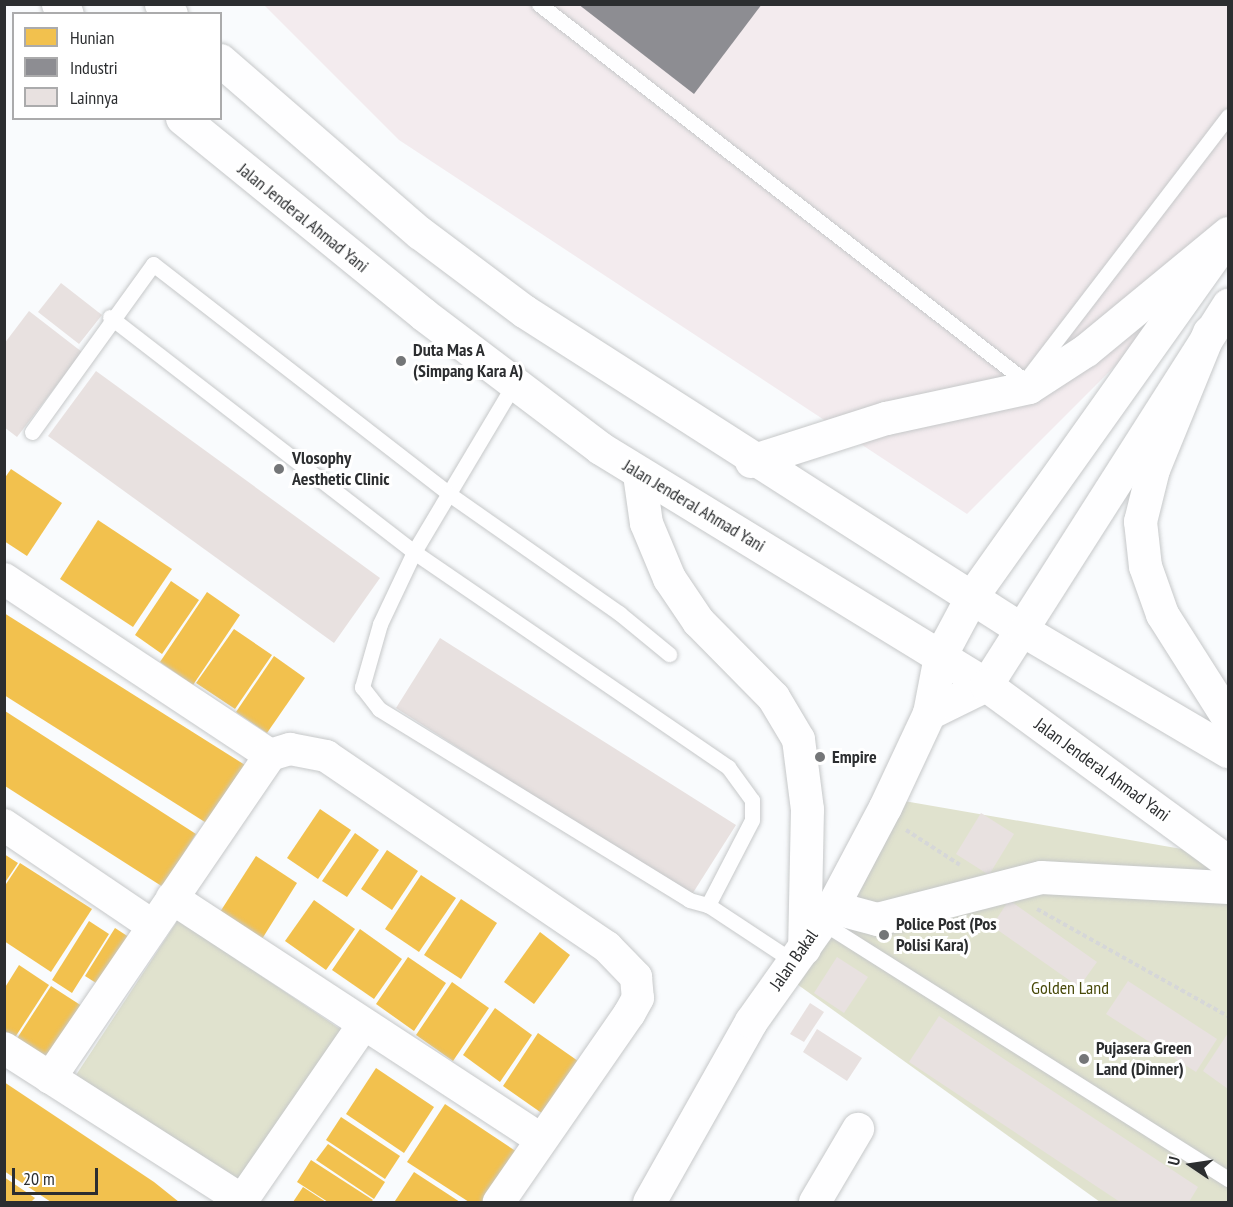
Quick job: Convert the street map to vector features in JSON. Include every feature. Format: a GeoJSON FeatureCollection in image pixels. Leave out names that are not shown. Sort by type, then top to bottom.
{"type":"FeatureCollection","features":[{"type":"Feature","properties":{"kind":"main road"},"geometry":{"type":"LineString","coordinates":[[222,62],[420,233],[524,311],[751,460],[972,596],[1024,631],[1228,751]]}},
{"type":"Feature","properties":{"kind":"main road","name":"Jalan Jenderal Ahmad Yani"},"geometry":{"type":"LineString","coordinates":[[184,120],[514,384],[639,474],[986,685],[1228,862]]}},
{"type":"Feature","properties":{"kind":"main road"},"geometry":{"type":"LineString","coordinates":[[751,460],[886,418],[1029,387],[1086,350],[1228,234]]}},
{"type":"Feature","properties":{"kind":"main road","name":"Jalan Bakal"},"geometry":{"type":"LineString","coordinates":[[649,1203],[751,1021],[813,935],[885,807],[928,713],[940,656],[972,596],[1228,234]]}},
{"type":"Feature","properties":{"kind":"main road"},"geometry":{"type":"LineString","coordinates":[[928,713],[986,685],[1024,631],[1228,305]]}},
{"type":"Feature","properties":{"kind":"main road"},"geometry":{"type":"LineString","coordinates":[[1209,332],[1153,469],[1140,521],[1145,566],[1162,614],[1228,718]]}},
{"type":"Feature","properties":{"kind":"main road"},"geometry":{"type":"LineString","coordinates":[[639,474],[646,523],[669,578],[698,621],[773,698],[798,739],[807,809],[813,935],[996,886],[1041,877],[1085,876],[1228,887]]}},
{"type":"Feature","properties":{"kind":"street"},"geometry":{"type":"LineString","coordinates":[[4,579],[270,755]]}},
{"type":"Feature","properties":{"kind":"street"},"geometry":{"type":"LineString","coordinates":[[50,1078],[270,755],[290,748],[326,756],[632,968],[638,998],[629,1014],[540,1139],[498,1203]]}},
{"type":"Feature","properties":{"kind":"street"},"geometry":{"type":"LineString","coordinates":[[4,825],[153,926]]}},
{"type":"Feature","properties":{"kind":"street"},"geometry":{"type":"LineString","coordinates":[[172,898],[540,1139]]}},
{"type":"Feature","properties":{"kind":"street"},"geometry":{"type":"LineString","coordinates":[[4,1048],[242,1202],[363,1025]]}},
{"type":"Feature","properties":{"kind":"street"},"geometry":{"type":"LineString","coordinates":[[815,1203],[858,1129]]}},
{"type":"Feature","properties":{"kind":"lane"},"geometry":{"type":"LineString","coordinates":[[539,4],[1025,381],[1228,116]]}},
{"type":"Feature","properties":{"kind":"lane"},"geometry":{"type":"LineString","coordinates":[[32,432],[110,317],[148,268],[160,266],[449,494],[620,613],[669,654]]}},
{"type":"Feature","properties":{"kind":"lane"},"geometry":{"type":"LineString","coordinates":[[110,317],[414,552],[741,780],[752,800],[752,820],[708,905]]}},
{"type":"Feature","properties":{"kind":"lane"},"geometry":{"type":"LineString","coordinates":[[514,384],[414,552],[364,669],[362,687],[369,699],[689,900],[813,935],[1228,1179]]}},
{"type":"Feature","properties":{"kind":"path"},"geometry":{"type":"LineString","coordinates":[[885,807],[912,837],[1228,1016]]}},
{"type":"Feature","properties":{"kind":"shaded area"},"geometry":{"type":"Polygon","coordinates":[[[264,5],[1228,5],[1228,253],[967,514],[399,140],[264,5]]]}},
{"type":"Feature","properties":{"kind":"green space","name":"Golden Land"},"geometry":{"type":"Polygon","coordinates":[[[881,797],[1228,857],[1228,1202],[1100,1202],[776,969],[881,797]]]}},
{"type":"Feature","properties":{"kind":"green space"},"geometry":{"type":"Polygon","coordinates":[[[178,920],[346,1033],[244,1188],[76,1075],[178,920]]]}},
{"type":"Feature","properties":{"kind":"building: Hunian"},"geometry":{"type":"Polygon","coordinates":[[[11,469],[62,503],[27,556],[4,541],[4,479],[11,469]]]}},
{"type":"Feature","properties":{"kind":"building: Hunian"},"geometry":{"type":"Polygon","coordinates":[[[98,520],[172,569],[133,627],[60,579],[98,520]]]}},
{"type":"Feature","properties":{"kind":"building: Hunian"},"geometry":{"type":"Polygon","coordinates":[[[171,581],[199,600],[162,654],[135,635],[171,581]]]}},
{"type":"Feature","properties":{"kind":"building: Hunian"},"geometry":{"type":"Polygon","coordinates":[[[207,592],[240,615],[193,685],[160,662],[207,592]]]}},
{"type":"Feature","properties":{"kind":"building: Hunian"},"geometry":{"type":"Polygon","coordinates":[[[4,613],[245,765],[208,824],[4,695],[4,613]]]}},
{"type":"Feature","properties":{"kind":"building: Hunian"},"geometry":{"type":"Polygon","coordinates":[[[234,629],[272,655],[235,709],[196,683],[234,629]]]}},
{"type":"Feature","properties":{"kind":"building: Hunian"},"geometry":{"type":"Polygon","coordinates":[[[274,656],[305,678],[267,733],[236,712],[274,656]]]}},
{"type":"Feature","properties":{"kind":"building: Hunian"},"geometry":{"type":"Polygon","coordinates":[[[5,711],[196,834],[163,887],[5,786],[5,711]]]}},
{"type":"Feature","properties":{"kind":"building: Hunian"},"geometry":{"type":"Polygon","coordinates":[[[320,809],[351,830],[318,879],[287,858],[320,809]]]}},
{"type":"Feature","properties":{"kind":"building: Hunian"},"geometry":{"type":"Polygon","coordinates":[[[355,833],[379,850],[347,897],[322,881],[355,833]]]}},
{"type":"Feature","properties":{"kind":"building: Hunian"},"geometry":{"type":"Polygon","coordinates":[[[387,850],[418,871],[392,910],[361,889],[387,850]]]}},
{"type":"Feature","properties":{"kind":"building: Hunian"},"geometry":{"type":"Polygon","coordinates":[[[4,854],[18,863],[4,884],[4,854]]]}},
{"type":"Feature","properties":{"kind":"building: Hunian"},"geometry":{"type":"Polygon","coordinates":[[[256,856],[297,883],[262,939],[220,912],[256,856]]]}},
{"type":"Feature","properties":{"kind":"building: Hunian"},"geometry":{"type":"Polygon","coordinates":[[[20,863],[92,909],[51,972],[4,941],[4,887],[20,863]]]}},
{"type":"Feature","properties":{"kind":"building: Hunian"},"geometry":{"type":"Polygon","coordinates":[[[421,875],[456,898],[419,952],[385,929],[421,875]]]}},
{"type":"Feature","properties":{"kind":"building: Hunian"},"geometry":{"type":"Polygon","coordinates":[[[461,899],[497,923],[461,979],[424,955],[461,899]]]}},
{"type":"Feature","properties":{"kind":"building: Hunian"},"geometry":{"type":"Polygon","coordinates":[[[314,900],[355,929],[326,970],[285,941],[314,900]]]}},
{"type":"Feature","properties":{"kind":"building: Hunian"},"geometry":{"type":"Polygon","coordinates":[[[89,921],[109,934],[72,993],[52,980],[89,921]]]}},
{"type":"Feature","properties":{"kind":"building: Hunian"},"geometry":{"type":"Polygon","coordinates":[[[115,928],[135,941],[104,988],[85,976],[115,928]]]}},
{"type":"Feature","properties":{"kind":"building: Hunian"},"geometry":{"type":"Polygon","coordinates":[[[360,929],[402,959],[374,999],[332,970],[360,929]]]}},
{"type":"Feature","properties":{"kind":"building: Hunian"},"geometry":{"type":"Polygon","coordinates":[[[540,932],[570,955],[534,1004],[504,982],[540,932]]]}},
{"type":"Feature","properties":{"kind":"building: Hunian"},"geometry":{"type":"Polygon","coordinates":[[[408,957],[446,983],[414,1031],[376,1004],[408,957]]]}},
{"type":"Feature","properties":{"kind":"building: Hunian"},"geometry":{"type":"Polygon","coordinates":[[[19,965],[49,985],[12,1042],[4,1037],[4,989],[19,965]]]}},
{"type":"Feature","properties":{"kind":"building: Hunian"},"geometry":{"type":"Polygon","coordinates":[[[452,982],[489,1008],[453,1061],[416,1035],[452,982]]]}},
{"type":"Feature","properties":{"kind":"building: Hunian"},"geometry":{"type":"Polygon","coordinates":[[[51,986],[85,1008],[48,1066],[14,1043],[51,986]]]}},
{"type":"Feature","properties":{"kind":"building: Hunian"},"geometry":{"type":"Polygon","coordinates":[[[495,1008],[532,1035],[500,1082],[463,1055],[495,1008]]]}},
{"type":"Feature","properties":{"kind":"building: Hunian"},"geometry":{"type":"Polygon","coordinates":[[[538,1033],[578,1061],[543,1114],[503,1086],[538,1033]]]}},
{"type":"Feature","properties":{"kind":"building: Hunian"},"geometry":{"type":"Polygon","coordinates":[[[376,1068],[434,1107],[404,1153],[346,1114],[376,1068]]]}},
{"type":"Feature","properties":{"kind":"building: Hunian"},"geometry":{"type":"Polygon","coordinates":[[[4,1082],[154,1182],[179,1202],[51,1202],[4,1171],[4,1082]]]}},
{"type":"Feature","properties":{"kind":"building: Hunian"},"geometry":{"type":"Polygon","coordinates":[[[445,1104],[517,1152],[484,1202],[469,1202],[407,1162],[445,1104]]]}},
{"type":"Feature","properties":{"kind":"building: Hunian"},"geometry":{"type":"Polygon","coordinates":[[[341,1117],[400,1156],[385,1179],[326,1140],[341,1117]]]}},
{"type":"Feature","properties":{"kind":"building: Hunian"},"geometry":{"type":"Polygon","coordinates":[[[328,1144],[385,1182],[374,1199],[316,1160],[328,1144]]]}},
{"type":"Feature","properties":{"kind":"building: Hunian"},"geometry":{"type":"Polygon","coordinates":[[[311,1160],[373,1200],[371,1202],[328,1202],[297,1182],[311,1160]]]}},
{"type":"Feature","properties":{"kind":"building: Hunian"},"geometry":{"type":"Polygon","coordinates":[[[414,1172],[460,1202],[395,1201],[414,1172]]]}},
{"type":"Feature","properties":{"kind":"building: Hunian"},"geometry":{"type":"Polygon","coordinates":[[[4,1177],[35,1198],[31,1202],[4,1202],[4,1177]]]}},
{"type":"Feature","properties":{"kind":"building: Hunian"},"geometry":{"type":"Polygon","coordinates":[[[303,1187],[326,1202],[293,1202],[303,1187]]]}},
{"type":"Feature","properties":{"kind":"building: Industri"},"geometry":{"type":"Polygon","coordinates":[[[578,4],[762,4],[694,94],[578,4]]]}},
{"type":"Feature","properties":{"kind":"building: Lainnya"},"geometry":{"type":"Polygon","coordinates":[[[61,283],[102,315],[79,344],[38,312],[61,283]]]}},
{"type":"Feature","properties":{"kind":"building: Lainnya"},"geometry":{"type":"Polygon","coordinates":[[[29,311],[82,352],[17,437],[4,427],[4,344],[29,311]]]}},
{"type":"Feature","properties":{"kind":"building: Lainnya"},"geometry":{"type":"Polygon","coordinates":[[[96,371],[380,578],[334,643],[48,436],[96,371]]]}},
{"type":"Feature","properties":{"kind":"building: Lainnya"},"geometry":{"type":"Polygon","coordinates":[[[440,638],[736,825],[691,896],[396,708],[440,638]]]}},
{"type":"Feature","properties":{"kind":"building: Lainnya"},"geometry":{"type":"Polygon","coordinates":[[[981,813],[1014,834],[989,875],[956,854],[981,813]]]}},
{"type":"Feature","properties":{"kind":"building: Lainnya"},"geometry":{"type":"Polygon","coordinates":[[[1009,900],[1097,962],[1079,987],[992,926],[1009,900]]]}},
{"type":"Feature","properties":{"kind":"building: Lainnya"},"geometry":{"type":"Polygon","coordinates":[[[837,957],[868,977],[844,1013],[814,993],[837,957]]]}},
{"type":"Feature","properties":{"kind":"building: Lainnya"},"geometry":{"type":"Polygon","coordinates":[[[1128,981],[1217,1039],[1196,1072],[1106,1014],[1128,981]]]}},
{"type":"Feature","properties":{"kind":"building: Lainnya"},"geometry":{"type":"Polygon","coordinates":[[[810,1003],[824,1012],[804,1042],[790,1034],[810,1003]]]}},
{"type":"Feature","properties":{"kind":"building: Lainnya"},"geometry":{"type":"Polygon","coordinates":[[[939,1016],[1198,1187],[1189,1202],[1120,1202],[909,1062],[939,1016]]]}},
{"type":"Feature","properties":{"kind":"building: Lainnya"},"geometry":{"type":"Polygon","coordinates":[[[817,1029],[862,1058],[847,1081],[803,1052],[817,1029]]]}},
{"type":"Feature","properties":{"kind":"building: Lainnya"},"geometry":{"type":"Polygon","coordinates":[[[1228,1033],[1228,1089],[1203,1071],[1228,1033]]]}},
{"type":"Feature","properties":{"kind":"place","name":"Duta Mas A (Simpang Kara A)"},"geometry":{"type":"Point","coordinates":[401,361]}},
{"type":"Feature","properties":{"kind":"place","name":"Vlosophy Aesthetic Clinic"},"geometry":{"type":"Point","coordinates":[279,469]}},
{"type":"Feature","properties":{"kind":"place","name":"Empire"},"geometry":{"type":"Point","coordinates":[820,757]}},
{"type":"Feature","properties":{"kind":"place","name":"Police Post (Pos Polisi Kara)"},"geometry":{"type":"Point","coordinates":[884,935]}},
{"type":"Feature","properties":{"kind":"place","name":"Pujasera Green Land (Dinner)"},"geometry":{"type":"Point","coordinates":[1084,1059]}}]}
